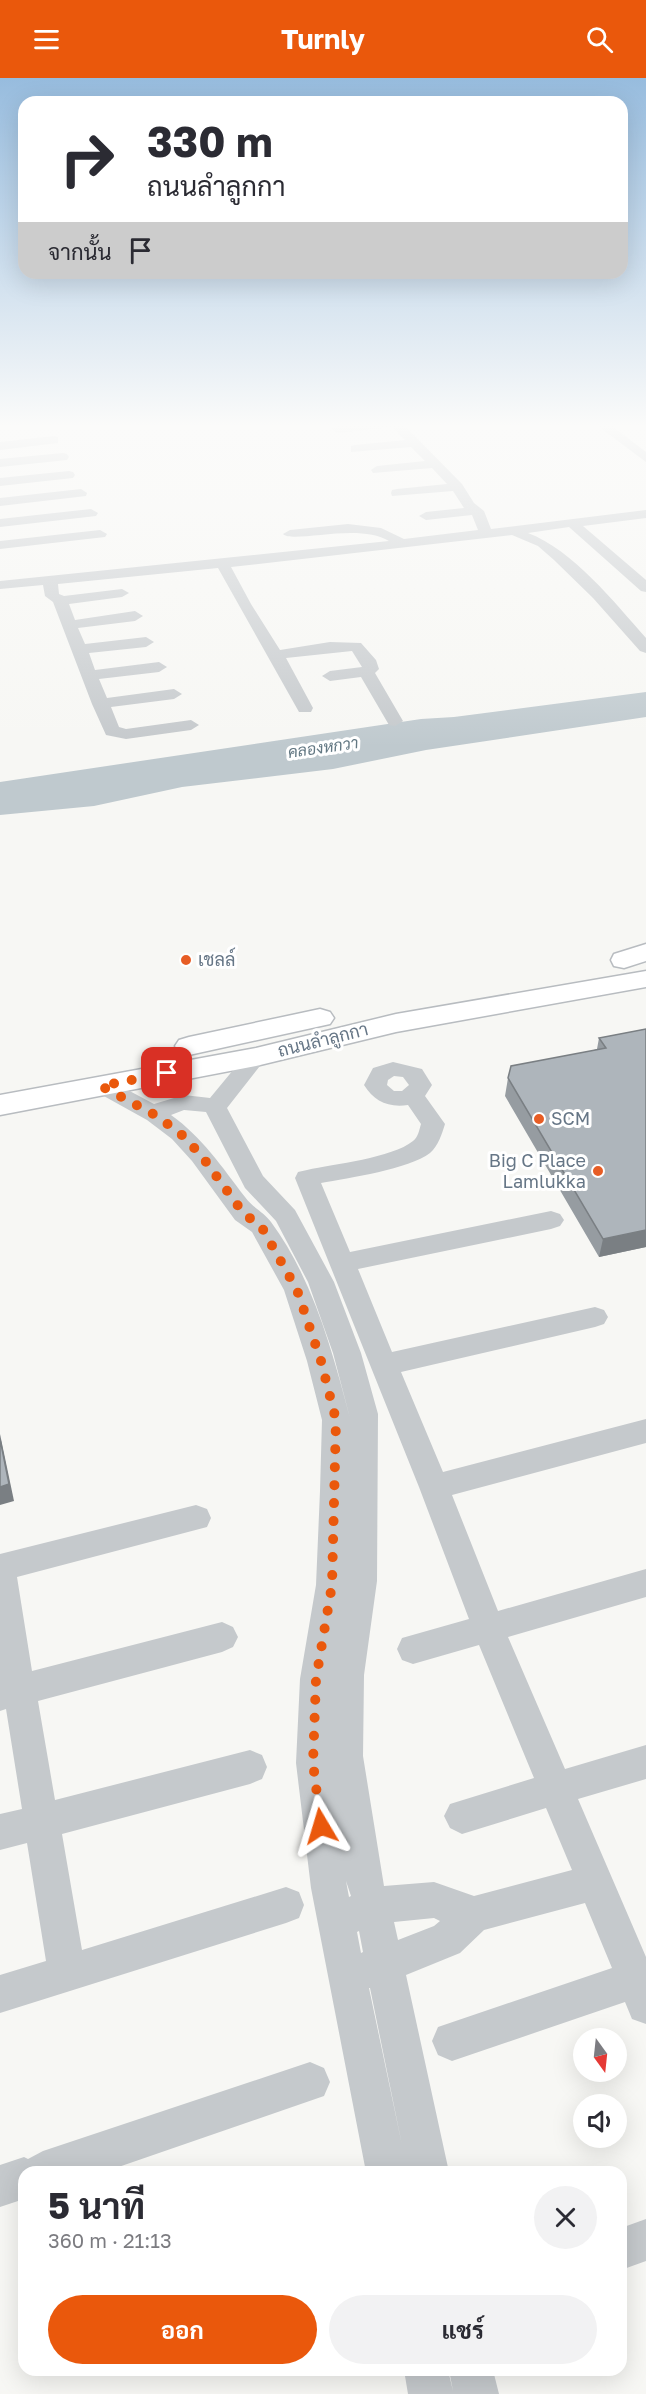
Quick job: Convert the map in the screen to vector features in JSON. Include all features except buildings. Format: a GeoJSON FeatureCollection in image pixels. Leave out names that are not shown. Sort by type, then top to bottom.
{"type":"FeatureCollection","features":[{"type":"Feature","properties":{"kind":"main road","name":"ถนนลำลูกกา"},"geometry":{"type":"LineString","coordinates":[[0,1082],[227,1039],[388,1003],[639,956]]}},
{"type":"Feature","properties":{"kind":"main road","name":"ถนนลำลูกกา"},"geometry":{"type":"LineString","coordinates":[[0,1105],[255,1057],[396,1023],[646,979]]}},
{"type":"Feature","properties":{"kind":"street"},"geometry":{"type":"LineString","coordinates":[[9,531],[30,583]]}},
{"type":"Feature","properties":{"kind":"street"},"geometry":{"type":"LineString","coordinates":[[288,531],[306,555]]}},
{"type":"Feature","properties":{"kind":"street"},"geometry":{"type":"LineString","coordinates":[[379,531],[393,536],[402,544]]}},
{"type":"Feature","properties":{"kind":"street"},"geometry":{"type":"LineString","coordinates":[[0,585],[402,544],[427,531]]}},
{"type":"Feature","properties":{"kind":"street"},"geometry":{"type":"LineString","coordinates":[[458,531],[485,531]]}},
{"type":"Feature","properties":{"kind":"street"},"geometry":{"type":"LineString","coordinates":[[525,531],[544,544],[597,595],[646,648]]}},
{"type":"Feature","properties":{"kind":"street"},"geometry":{"type":"LineString","coordinates":[[581,531],[646,588]]}},
{"type":"Feature","properties":{"kind":"street"},"geometry":{"type":"LineString","coordinates":[[0,545],[100,534]]}},
{"type":"Feature","properties":{"kind":"street"},"geometry":{"type":"LineString","coordinates":[[223,564],[305,708]]}},
{"type":"Feature","properties":{"kind":"street"},"geometry":{"type":"LineString","coordinates":[[0,571],[21,565]]}},
{"type":"Feature","properties":{"kind":"street"},"geometry":{"type":"LineString","coordinates":[[60,600],[68,594],[68,579]]}},
{"type":"Feature","properties":{"kind":"street"},"geometry":{"type":"LineString","coordinates":[[50,581],[51,596],[60,600],[122,593]]}},
{"type":"Feature","properties":{"kind":"street"},"geometry":{"type":"LineString","coordinates":[[60,600],[112,731],[117,734],[191,725]]}},
{"type":"Feature","properties":{"kind":"street"},"geometry":{"type":"LineString","coordinates":[[68,625],[135,616]]}},
{"type":"Feature","properties":{"kind":"street"},"geometry":{"type":"LineString","coordinates":[[78,650],[146,642]]}},
{"type":"Feature","properties":{"kind":"street"},"geometry":{"type":"LineString","coordinates":[[276,655],[330,647],[356,646],[368,660],[371,669],[366,672],[330,676]]}},
{"type":"Feature","properties":{"kind":"street"},"geometry":{"type":"LineString","coordinates":[[90,675],[159,667]]}},
{"type":"Feature","properties":{"kind":"street"},"geometry":{"type":"LineString","coordinates":[[366,672],[395,721]]}},
{"type":"Feature","properties":{"kind":"street"},"geometry":{"type":"LineString","coordinates":[[100,704],[174,694]]}},
{"type":"Feature","properties":{"kind":"street"},"geometry":{"type":"LineString","coordinates":[[215,1107],[255,1057]]}},
{"type":"Feature","properties":{"kind":"street"},"geometry":{"type":"LineString","coordinates":[[101,1086],[155,1115],[180,1133],[257,1207]]}},
{"type":"Feature","properties":{"kind":"street"},"geometry":{"type":"LineString","coordinates":[[413,1095],[433,1124],[429,1138],[421,1147],[398,1156],[307,1178],[434,1487],[488,1628],[643,1987],[452,2041]]}},
{"type":"Feature","properties":{"kind":"street"},"geometry":{"type":"LineString","coordinates":[[155,1115],[168,1105],[194,1100],[215,1107],[254,1182],[261,1226],[297,1290],[321,1361],[336,1420],[348,1537],[361,1581],[348,1675],[346,1756],[363,1876],[372,1905],[427,2166]]}},
{"type":"Feature","properties":{"kind":"street"},"geometry":{"type":"LineString","coordinates":[[201,1155],[233,1145]]}},
{"type":"Feature","properties":{"kind":"street"},"geometry":{"type":"LineString","coordinates":[[342,1263],[551,1220]]}},
{"type":"Feature","properties":{"kind":"street"},"geometry":{"type":"LineString","coordinates":[[384,1365],[595,1317]]}},
{"type":"Feature","properties":{"kind":"street"},"geometry":{"type":"LineString","coordinates":[[434,1487],[646,1431]]}},
{"type":"Feature","properties":{"kind":"street"},"geometry":{"type":"LineString","coordinates":[[67,1974],[43,1821],[9,1692],[0,1569],[196,1518]]}},
{"type":"Feature","properties":{"kind":"street"},"geometry":{"type":"LineString","coordinates":[[348,1537],[332,1585],[316,1679],[313,1763],[329,1888],[349,1976],[386,2166]]}},
{"type":"Feature","properties":{"kind":"street"},"geometry":{"type":"LineString","coordinates":[[413,1649],[646,1583]]}},
{"type":"Feature","properties":{"kind":"street"},"geometry":{"type":"LineString","coordinates":[[9,1692],[222,1637]]}},
{"type":"Feature","properties":{"kind":"street"},"geometry":{"type":"LineString","coordinates":[[462,1816],[646,1762]]}},
{"type":"Feature","properties":{"kind":"street"},"geometry":{"type":"LineString","coordinates":[[0,1832],[250,1767]]}},
{"type":"Feature","properties":{"kind":"street"},"geometry":{"type":"LineString","coordinates":[[349,1976],[447,1940],[474,1914],[596,1882]]}},
{"type":"Feature","properties":{"kind":"street"},"geometry":{"type":"LineString","coordinates":[[336,1922],[372,1905],[434,1900],[474,1914]]}},
{"type":"Feature","properties":{"kind":"street"},"geometry":{"type":"LineString","coordinates":[[0,1994],[286,1905]]}},
{"type":"Feature","properties":{"kind":"street"},"geometry":{"type":"LineString","coordinates":[[61,2166],[310,2082]]}},
{"type":"Feature","properties":{"kind":"street"},"geometry":{"type":"LineString","coordinates":[[0,2186],[18,2180]]}},
{"type":"Feature","properties":{"kind":"street"},"geometry":{"type":"LineString","coordinates":[[627,2247],[646,2240]]}},
{"type":"Feature","properties":{"kind":"street"},"geometry":{"type":"LineString","coordinates":[[427,2376],[431,2394]]}},
{"type":"Feature","properties":{"kind":"street"},"geometry":{"type":"LineString","coordinates":[[472,2376],[476,2394]]}},
{"type":"Feature","properties":{"kind":"water","name":"คลองหกวา"},"geometry":{"type":"Polygon","coordinates":[[[646,692],[646,717],[426,750],[333,769],[182,787],[94,806],[0,815],[0,782],[421,719],[454,717],[646,692]]]}},
{"type":"Feature","properties":{"kind":"place","name":"เชลล์"},"geometry":{"type":"Point","coordinates":[186,960]}},
{"type":"Feature","properties":{"kind":"place","name":"SCM"},"geometry":{"type":"Point","coordinates":[539,1119]}},
{"type":"Feature","properties":{"kind":"place","name":"Big C Place Lamlukka"},"geometry":{"type":"Point","coordinates":[598,1171]}},
{"type":"Feature","properties":{"kind":"route"},"geometry":{"type":"LineString","coordinates":[[167,1073],[101,1086],[155,1115],[180,1133],[201,1155],[244,1214],[261,1226],[297,1290],[321,1361],[336,1420],[332,1585],[316,1679],[313,1763],[321,1826]]}}]}
